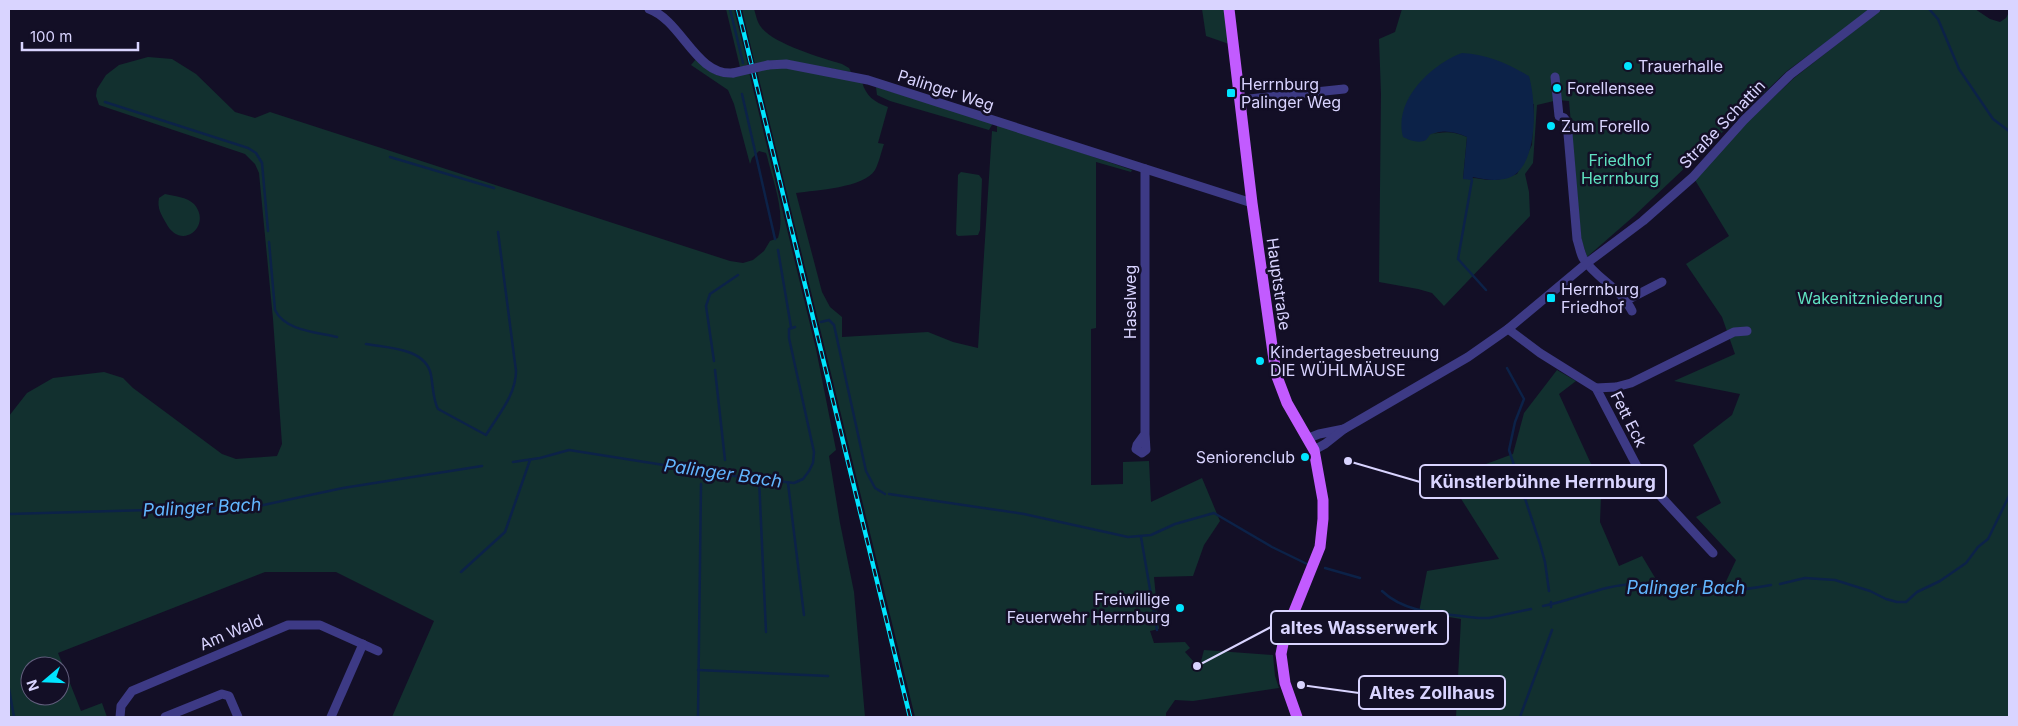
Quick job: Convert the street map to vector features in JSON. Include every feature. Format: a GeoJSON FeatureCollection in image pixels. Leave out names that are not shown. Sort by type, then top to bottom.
{"type":"FeatureCollection","features":[{"type":"Feature","properties":{"kind":"main road","name":"Hauptstraße"},"geometry":{"type":"LineString","coordinates":[[1229,9],[1252,203],[1276,374],[1287,403],[1309,438],[1314,450],[1323,500],[1322,541],[1310,576],[1285,634],[1281,654],[1285,683],[1297,717]]}},
{"type":"Feature","properties":{"kind":"street","name":"Palinger Weg"},"geometry":{"type":"LineString","coordinates":[[649,9],[662,16],[672,25],[710,67],[720,73],[733,73],[768,65],[786,64],[868,80],[1252,203]]}},
{"type":"Feature","properties":{"kind":"street","name":"Straße Schattin"},"geometry":{"type":"LineString","coordinates":[[1314,450],[1344,429],[1468,358],[1508,329],[1587,263],[1643,221],[1693,177],[1744,120],[1790,75],[1876,9]]}},
{"type":"Feature","properties":{"kind":"street"},"geometry":{"type":"LineString","coordinates":[[1555,76],[1559,116],[1567,122],[1577,239],[1581,254],[1587,263],[1627,300],[1632,311]]}},
{"type":"Feature","properties":{"kind":"street"},"geometry":{"type":"LineString","coordinates":[[1240,100],[1344,89]]}},
{"type":"Feature","properties":{"kind":"street","name":"Haselweg"},"geometry":{"type":"LineString","coordinates":[[1145,170],[1145,434]]}},
{"type":"Feature","properties":{"kind":"street"},"geometry":{"type":"LineString","coordinates":[[1627,300],[1662,282]]}},
{"type":"Feature","properties":{"kind":"street","name":"Fett Eck"},"geometry":{"type":"LineString","coordinates":[[1508,329],[1540,354],[1596,388],[1642,476],[1714,553]]}},
{"type":"Feature","properties":{"kind":"street","name":"Fett Eck"},"geometry":{"type":"LineString","coordinates":[[1596,388],[1616,387],[1631,383],[1734,332],[1748,330]]}},
{"type":"Feature","properties":{"kind":"street","name":"Straße Schattin"},"geometry":{"type":"LineString","coordinates":[[1309,438],[1318,434],[1344,429]]}},
{"type":"Feature","properties":{"kind":"street","name":"Am Wald"},"geometry":{"type":"LineString","coordinates":[[120,717],[124,699],[132,691],[288,625],[320,625],[378,651]]}},
{"type":"Feature","properties":{"kind":"street"},"geometry":{"type":"LineString","coordinates":[[331,717],[362,644]]}},
{"type":"Feature","properties":{"kind":"street"},"geometry":{"type":"LineString","coordinates":[[166,717],[222,694],[229,696],[238,717]]}},
{"type":"Feature","properties":{"kind":"green space"},"geometry":{"type":"Polygon","coordinates":[[[726,9],[734,9],[748,65],[740,67],[726,9]]]}},
{"type":"Feature","properties":{"kind":"green space"},"geometry":{"type":"Polygon","coordinates":[[[742,9],[754,9],[761,27],[776,39],[799,50],[842,64],[849,68],[851,72],[781,60],[755,64],[742,9]]]}},
{"type":"Feature","properties":{"kind":"green space"},"geometry":{"type":"Polygon","coordinates":[[[1202,9],[1224,9],[1229,44],[1206,36],[1202,9]]]}},
{"type":"Feature","properties":{"kind":"green space","name":"Friedhof Herrnburg"},"geometry":{"type":"Polygon","coordinates":[[[1402,9],[1871,9],[1787,71],[1634,216],[1587,257],[1581,238],[1569,101],[1558,100],[1537,105],[1533,163],[1525,174],[1529,192],[1530,216],[1444,306],[1432,293],[1379,282],[1381,94],[1379,39],[1395,32],[1402,9]],[[1534,104],[1429,135],[1448,132],[1467,137],[1463,179],[1495,180],[1517,174],[1532,145],[1534,104]]]}},
{"type":"Feature","properties":{"kind":"green space","name":"Wakenitzniederung"},"geometry":{"type":"Polygon","coordinates":[[[1882,9],[1975,9],[1990,19],[2000,22],[2006,18],[2009,12],[2009,717],[1456,717],[1461,619],[1419,612],[1427,571],[1499,559],[1448,478],[1513,454],[1524,413],[1557,370],[1576,381],[1559,394],[1597,477],[1601,496],[1600,522],[1619,566],[1642,556],[1660,586],[1722,590],[1736,560],[1696,517],[1721,503],[1693,445],[1732,415],[1740,394],[1674,381],[1735,354],[1722,317],[1686,264],[1729,236],[1695,180],[1747,122],[1794,78],[1882,9]]]}},
{"type":"Feature","properties":{"kind":"green space"},"geometry":{"type":"Polygon","coordinates":[[[148,57],[172,59],[196,74],[235,112],[255,118],[270,112],[730,261],[743,263],[753,260],[764,251],[770,241],[778,238],[780,207],[775,187],[766,153],[759,151],[752,158],[750,164],[734,104],[728,90],[691,65],[696,59],[709,71],[720,76],[732,76],[749,72],[816,349],[836,450],[829,456],[854,592],[865,717],[392,717],[434,621],[336,572],[265,572],[58,653],[59,656],[20,656],[20,706],[70,706],[70,683],[81,711],[102,703],[107,717],[9,717],[9,416],[27,393],[53,378],[104,372],[123,378],[133,388],[222,454],[236,459],[277,456],[282,444],[273,319],[259,173],[255,164],[245,154],[99,105],[96,96],[97,89],[106,75],[119,65],[148,57]]]}},
{"type":"Feature","properties":{"kind":"green space"},"geometry":{"type":"Polygon","coordinates":[[[782,67],[862,82],[871,98],[888,107],[878,143],[884,144],[875,170],[869,176],[861,181],[839,187],[796,193],[822,292],[830,307],[842,317],[842,337],[928,332],[953,342],[978,348],[992,131],[997,132],[997,124],[1132,170],[1131,172],[1096,162],[1096,328],[1091,329],[1091,485],[1123,484],[1123,462],[1149,461],[1151,502],[1202,478],[1220,521],[1204,545],[1193,576],[1154,577],[1159,629],[1150,631],[1154,643],[1185,642],[1190,648],[1185,652],[1194,662],[1193,671],[1201,671],[1199,669],[1204,650],[1273,655],[1275,676],[1279,688],[1193,701],[1175,700],[1166,713],[1166,717],[915,717],[757,71],[782,67]]]}},
{"type":"Feature","properties":{"kind":"green space"},"geometry":{"type":"Polygon","coordinates":[[[876,87],[993,123],[989,130],[890,101],[877,95],[876,87]]]}},
{"type":"Feature","properties":{"kind":"green space"},"geometry":{"type":"Polygon","coordinates":[[[961,172],[979,175],[982,179],[980,230],[978,235],[958,236],[956,234],[958,175],[961,172]]]}},
{"type":"Feature","properties":{"kind":"green space"},"geometry":{"type":"Polygon","coordinates":[[[165,194],[184,198],[194,204],[199,212],[200,220],[193,233],[186,236],[179,235],[172,231],[166,223],[159,208],[159,198],[165,194]]]}},
{"type":"Feature","properties":{"kind":"water","name":"Forellensee"},"geometry":{"type":"Polygon","coordinates":[[[1462,53],[1480,55],[1497,60],[1529,76],[1534,113],[1532,141],[1524,164],[1517,173],[1507,178],[1490,180],[1473,177],[1472,180],[1463,179],[1467,137],[1463,135],[1440,132],[1431,134],[1426,140],[1420,142],[1403,137],[1401,123],[1409,97],[1428,75],[1450,58],[1462,53]]]}},
{"type":"Feature","properties":{"kind":"waterway"},"geometry":{"type":"LineString","coordinates":[[730,9],[743,63]]}},
{"type":"Feature","properties":{"kind":"waterway"},"geometry":{"type":"LineString","coordinates":[[1929,9],[1938,19],[1959,69],[1993,119],[2009,131]]}},
{"type":"Feature","properties":{"kind":"waterway"},"geometry":{"type":"LineString","coordinates":[[742,94],[775,239]]}},
{"type":"Feature","properties":{"kind":"waterway"},"geometry":{"type":"LineString","coordinates":[[105,102],[248,148],[256,153],[262,163],[268,231]]}},
{"type":"Feature","properties":{"kind":"waterway"},"geometry":{"type":"LineString","coordinates":[[390,157],[494,188]]}},
{"type":"Feature","properties":{"kind":"waterway"},"geometry":{"type":"LineString","coordinates":[[1472,180],[1458,259],[1486,290]]}},
{"type":"Feature","properties":{"kind":"waterway"},"geometry":{"type":"LineString","coordinates":[[366,344],[395,348],[414,354],[422,359],[428,366],[431,375],[438,409],[486,435],[510,397],[516,371],[498,232]]}},
{"type":"Feature","properties":{"kind":"waterway"},"geometry":{"type":"LineString","coordinates":[[269,242],[275,310],[280,317],[302,330],[337,337]]}},
{"type":"Feature","properties":{"kind":"waterway"},"geometry":{"type":"LineString","coordinates":[[778,250],[791,327]]}},
{"type":"Feature","properties":{"kind":"waterway"},"geometry":{"type":"LineString","coordinates":[[714,361],[706,306],[710,294],[738,275]]}},
{"type":"Feature","properties":{"kind":"waterway"},"geometry":{"type":"LineString","coordinates":[[821,322],[829,320],[834,325],[866,471],[875,488],[885,494]]}},
{"type":"Feature","properties":{"kind":"waterway","name":"Palinger Bach"},"geometry":{"type":"LineString","coordinates":[[513,462],[540,458],[569,450],[727,475],[794,483],[803,479],[813,463],[814,452],[789,338],[789,329],[795,327]]}},
{"type":"Feature","properties":{"kind":"waterway"},"geometry":{"type":"LineString","coordinates":[[1507,368],[1524,399],[1515,422],[1509,450],[1540,544],[1545,562],[1549,591]]}},
{"type":"Feature","properties":{"kind":"waterway"},"geometry":{"type":"LineString","coordinates":[[715,370],[725,460]]}},
{"type":"Feature","properties":{"kind":"waterway"},"geometry":{"type":"LineString","coordinates":[[461,572],[505,532],[530,460]]}},
{"type":"Feature","properties":{"kind":"waterway","name":"Palinger Bach"},"geometry":{"type":"LineString","coordinates":[[9,514],[254,507],[343,488],[482,466]]}},
{"type":"Feature","properties":{"kind":"waterway"},"geometry":{"type":"LineString","coordinates":[[759,479],[766,632]]}},
{"type":"Feature","properties":{"kind":"waterway"},"geometry":{"type":"LineString","coordinates":[[788,483],[804,615]]}},
{"type":"Feature","properties":{"kind":"waterway"},"geometry":{"type":"LineString","coordinates":[[698,717],[701,484]]}},
{"type":"Feature","properties":{"kind":"waterway","name":"Palinger Bach"},"geometry":{"type":"LineString","coordinates":[[889,494],[1024,514],[1128,537],[1151,535],[1175,524],[1214,513],[1272,547],[1307,564]]}},
{"type":"Feature","properties":{"kind":"waterway","name":"Palinger Bach"},"geometry":{"type":"LineString","coordinates":[[1780,584],[1805,578],[1835,580],[1870,591],[1886,599],[1906,602],[1917,592],[1940,581],[1966,563],[1978,547],[1988,539],[2009,496]]}},
{"type":"Feature","properties":{"kind":"waterway"},"geometry":{"type":"LineString","coordinates":[[1141,537],[1157,630]]}},
{"type":"Feature","properties":{"kind":"waterway","name":"Palinger Bach"},"geometry":{"type":"LineString","coordinates":[[1325,568],[1360,578]]}},
{"type":"Feature","properties":{"kind":"waterway","name":"Palinger Bach"},"geometry":{"type":"LineString","coordinates":[[1543,606],[1601,589],[1625,585],[1637,584],[1728,590],[1771,585]]}},
{"type":"Feature","properties":{"kind":"waterway","name":"Palinger Bach"},"geometry":{"type":"LineString","coordinates":[[1382,591],[1403,605],[1440,614],[1489,618],[1531,609]]}},
{"type":"Feature","properties":{"kind":"waterway","name":"Palinger Bach"},"geometry":{"type":"LineString","coordinates":[[1551,602],[1551,607]]}},
{"type":"Feature","properties":{"kind":"waterway"},"geometry":{"type":"LineString","coordinates":[[1520,717],[1552,630]]}},
{"type":"Feature","properties":{"kind":"waterway"},"geometry":{"type":"LineString","coordinates":[[698,670],[828,676]]}},
{"type":"Feature","properties":{"kind":"waterway"},"geometry":{"type":"LineString","coordinates":[[9,689],[14,717]]}},
{"type":"Feature","properties":{"kind":"railway"},"geometry":{"type":"LineString","coordinates":[[738,9],[910,717]]}},
{"type":"Feature","properties":{"kind":"place","name":"Trauerhalle"},"geometry":{"type":"Point","coordinates":[1628,66]}},
{"type":"Feature","properties":{"kind":"place","name":"Forellensee"},"geometry":{"type":"Point","coordinates":[1557,88]}},
{"type":"Feature","properties":{"kind":"place","name":"Herrnburg Palinger Weg"},"geometry":{"type":"Point","coordinates":[1231,93]}},
{"type":"Feature","properties":{"kind":"place","name":"Zum Forello"},"geometry":{"type":"Point","coordinates":[1551,126]}},
{"type":"Feature","properties":{"kind":"place","name":"Herrnburg Friedhof"},"geometry":{"type":"Point","coordinates":[1551,298]}},
{"type":"Feature","properties":{"kind":"place","name":"Kindertagesbetreuung DIE WÜHLMÄUSE"},"geometry":{"type":"Point","coordinates":[1260,361]}},
{"type":"Feature","properties":{"kind":"place","name":"Seniorenclub"},"geometry":{"type":"Point","coordinates":[1305,457]}},
{"type":"Feature","properties":{"kind":"place","name":"Künstlerbühne Herrnburg"},"geometry":{"type":"Point","coordinates":[1348,461]}},
{"type":"Feature","properties":{"kind":"place","name":"Freiwillige Feuerwehr Herrnburg"},"geometry":{"type":"Point","coordinates":[1180,608]}},
{"type":"Feature","properties":{"kind":"place","name":"altes Wasserwerk"},"geometry":{"type":"Point","coordinates":[1197,666]}},
{"type":"Feature","properties":{"kind":"place","name":"Altes Zollhaus"},"geometry":{"type":"Point","coordinates":[1301,685]}}]}
